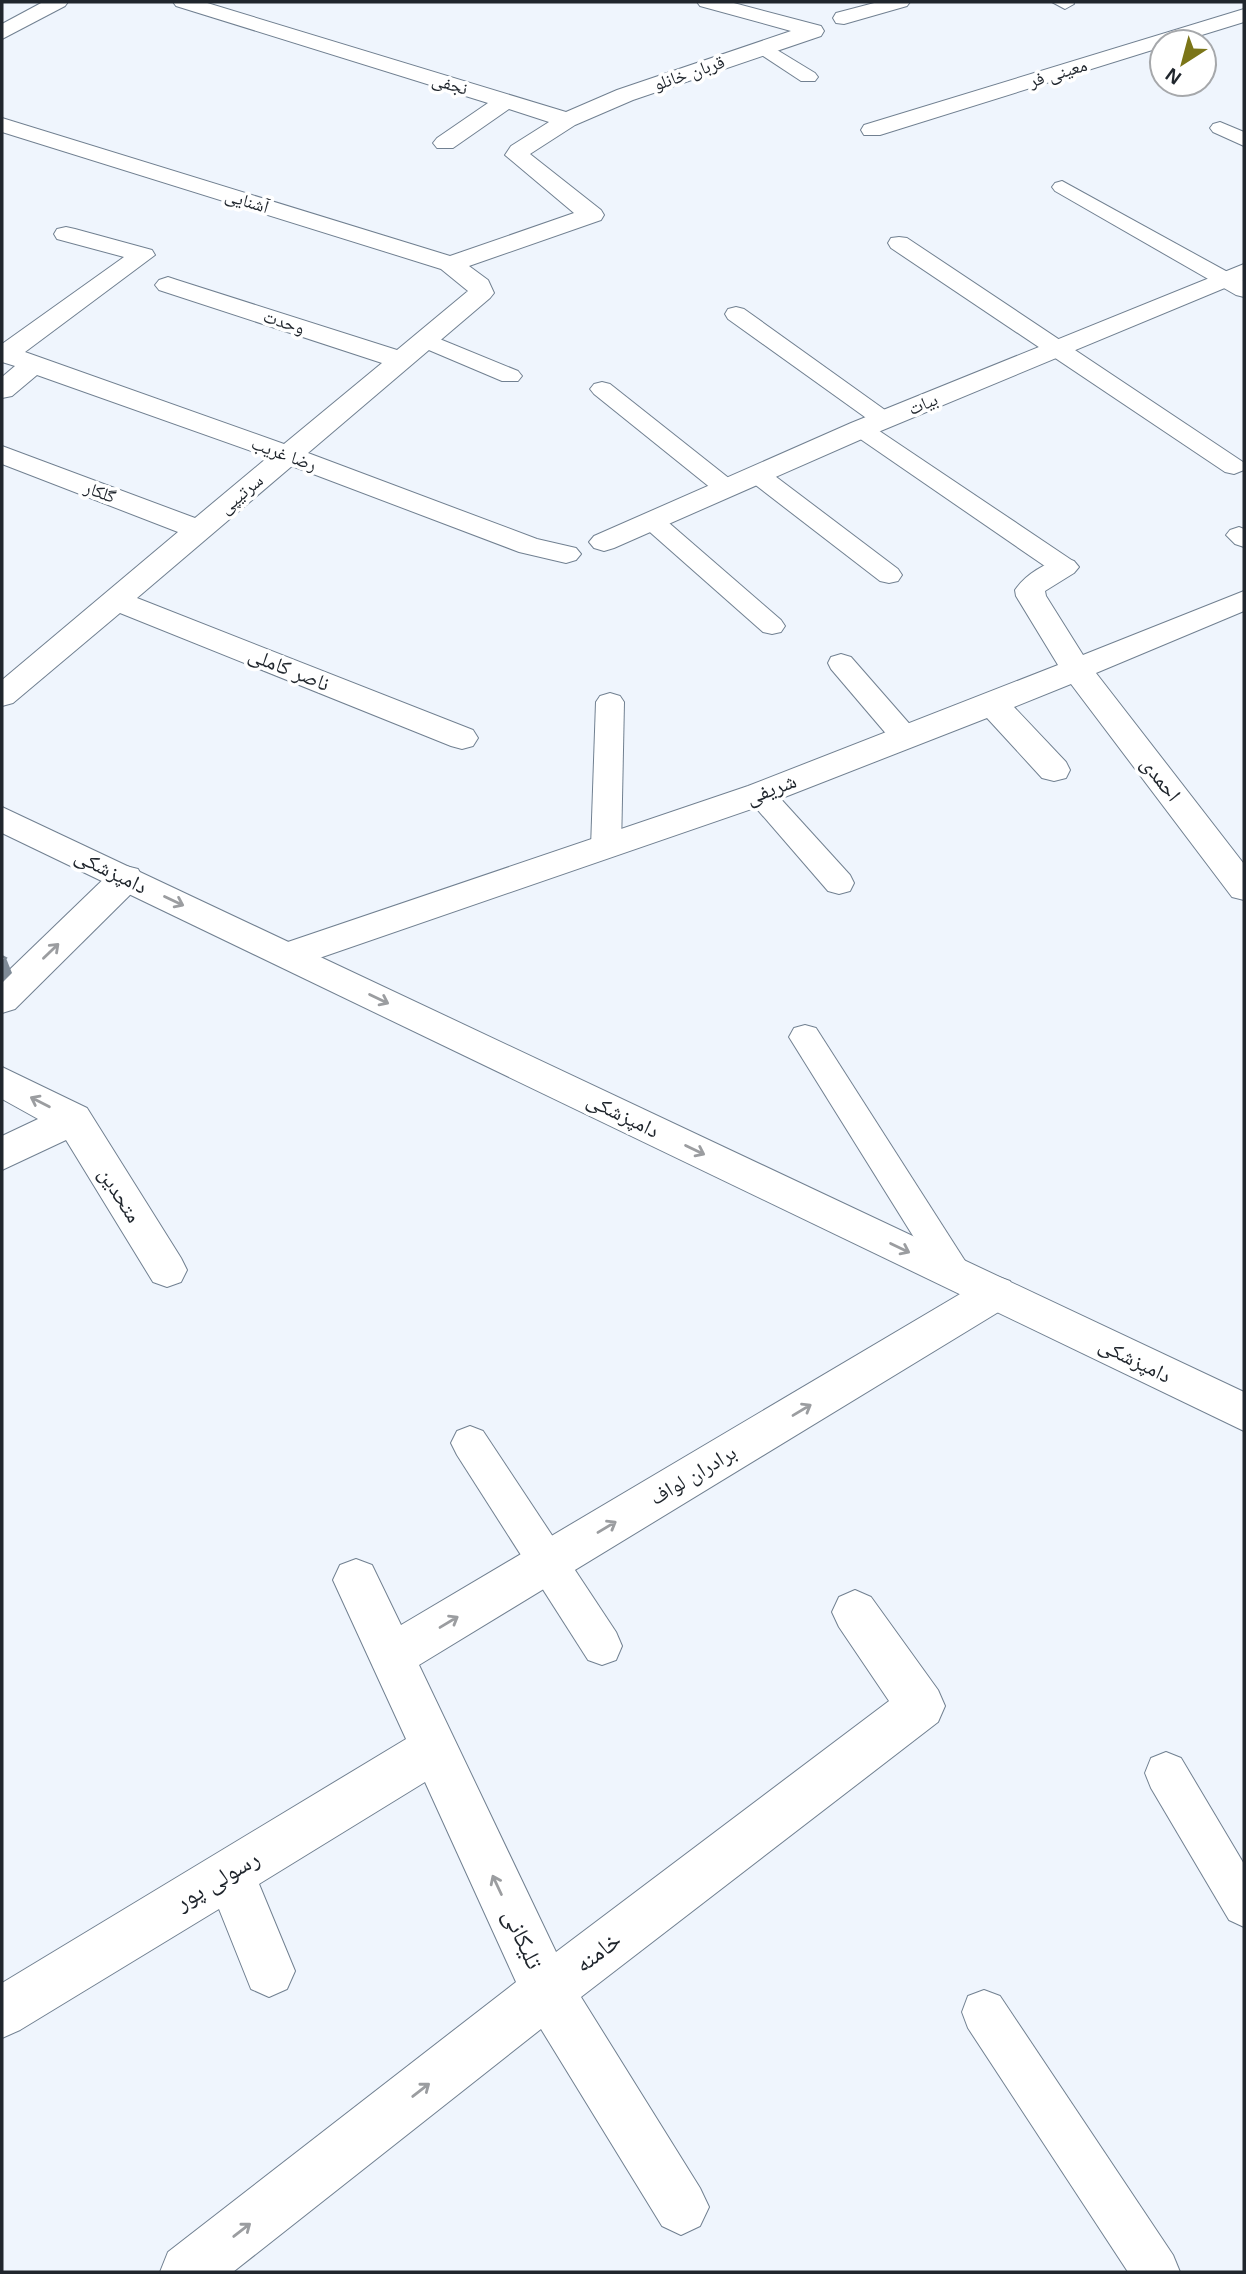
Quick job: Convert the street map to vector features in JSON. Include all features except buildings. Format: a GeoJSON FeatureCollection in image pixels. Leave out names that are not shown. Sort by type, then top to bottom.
{"type":"FeatureCollection","features":[{"type":"Feature","properties":{"kind":"street"},"geometry":{"type":"LineString","coordinates":[[2,33],[58,2]]}},
{"type":"Feature","properties":{"kind":"street","name":"نجفی"},"geometry":{"type":"LineString","coordinates":[[183,2],[567,120]]}},
{"type":"Feature","properties":{"kind":"street","name":"قربان خانلو"},"geometry":{"type":"LineString","coordinates":[[567,120],[625,95],[813,30],[707,2]]}},
{"type":"Feature","properties":{"kind":"street"},"geometry":{"type":"LineString","coordinates":[[844,18],[900,2]]}},
{"type":"Feature","properties":{"kind":"street","name":"معینی فر"},"geometry":{"type":"LineString","coordinates":[[872,130],[1244,15]]}},
{"type":"Feature","properties":{"kind":"street"},"geometry":{"type":"LineString","coordinates":[[445,143],[506,101]]}},
{"type":"Feature","properties":{"kind":"street"},"geometry":{"type":"LineString","coordinates":[[450,264],[592,215],[517,156],[519,150],[567,120]]}},
{"type":"Feature","properties":{"kind":"street","name":"آشنایی"},"geometry":{"type":"LineString","coordinates":[[2,125],[450,264],[479,285],[481,293]]}},
{"type":"Feature","properties":{"kind":"street"},"geometry":{"type":"LineString","coordinates":[[3,353],[143,255],[66,234]]}},
{"type":"Feature","properties":{"kind":"street","name":"بیات"},"geometry":{"type":"LineString","coordinates":[[604,542],[873,424],[1056,349],[1238,280]]}},
{"type":"Feature","properties":{"kind":"street","name":"وحدت"},"geometry":{"type":"LineString","coordinates":[[168,285],[401,360]]}},
{"type":"Feature","properties":{"kind":"street","name":"سرتیپی"},"geometry":{"type":"LineString","coordinates":[[2,696],[481,293]]}},
{"type":"Feature","properties":{"kind":"street","name":"رضا غریب"},"geometry":{"type":"LineString","coordinates":[[3,353],[288,455],[529,546],[566,554]]}},
{"type":"Feature","properties":{"kind":"street"},"geometry":{"type":"LineString","coordinates":[[2,390],[34,364]]}},
{"type":"Feature","properties":{"kind":"street","name":"گلکار"},"geometry":{"type":"LineString","coordinates":[[2,454],[199,530]]}},
{"type":"Feature","properties":{"kind":"street","name":"احمدی"},"geometry":{"type":"LineString","coordinates":[[1064,567],[1030,590],[1077,670],[1233,852],[1244,888]]}},
{"type":"Feature","properties":{"kind":"street","name":"ناصر کاملی"},"geometry":{"type":"LineString","coordinates":[[115,600],[462,738]]}},
{"type":"Feature","properties":{"kind":"street","name":"شریفی"},"geometry":{"type":"LineString","coordinates":[[289,955],[760,794],[904,736],[993,704],[1244,600]]}},
{"type":"Feature","properties":{"kind":"street"},"geometry":{"type":"LineString","coordinates":[[993,704],[1054,769]]}},
{"type":"Feature","properties":{"kind":"street","name":"دامپزشکی"},"geometry":{"type":"LineString","coordinates":[[2,818],[1244,1412]]}},
{"type":"Feature","properties":{"kind":"street"},"geometry":{"type":"LineString","coordinates":[[2,999],[126,878]]}},
{"type":"Feature","properties":{"kind":"street"},"geometry":{"type":"LineString","coordinates":[[2,1082],[74,1119]]}},
{"type":"Feature","properties":{"kind":"street"},"geometry":{"type":"LineString","coordinates":[[2,1154],[74,1119]]}},
{"type":"Feature","properties":{"kind":"street","name":"متحدین"},"geometry":{"type":"LineString","coordinates":[[74,1119],[167,1270]]}},
{"type":"Feature","properties":{"kind":"street","name":"برادران لواف"},"geometry":{"type":"LineString","coordinates":[[390,1657],[996,1293]]}},
{"type":"Feature","properties":{"kind":"street","name":"تلیکانی"},"geometry":{"type":"LineString","coordinates":[[356,1580],[547,1991],[681,2207]]}},
{"type":"Feature","properties":{"kind":"street","name":"خامنه"},"geometry":{"type":"LineString","coordinates":[[188,2272],[547,1991],[921,1706],[855,1612]]}},
{"type":"Feature","properties":{"kind":"street","name":"رسولی پور"},"geometry":{"type":"LineString","coordinates":[[2,2012],[434,1748]]}},
{"type":"Feature","properties":{"kind":"street"},"geometry":{"type":"LineString","coordinates":[[229,1872],[269,1971]]}},
{"type":"Feature","properties":{"kind":"lane"},"geometry":{"type":"LineString","coordinates":[[764,48],[808,77]]}},
{"type":"Feature","properties":{"kind":"lane"},"geometry":{"type":"LineString","coordinates":[[1220,128],[1244,140]]}},
{"type":"Feature","properties":{"kind":"lane"},"geometry":{"type":"LineString","coordinates":[[1062,187],[1238,280]]}},
{"type":"Feature","properties":{"kind":"lane"},"geometry":{"type":"LineString","coordinates":[[899,243],[1234,467]]}},
{"type":"Feature","properties":{"kind":"lane"},"geometry":{"type":"LineString","coordinates":[[736,314],[873,424],[1064,567]]}},
{"type":"Feature","properties":{"kind":"lane"},"geometry":{"type":"LineString","coordinates":[[425,340],[510,376]]}},
{"type":"Feature","properties":{"kind":"lane"},"geometry":{"type":"LineString","coordinates":[[602,389],[726,488]]}},
{"type":"Feature","properties":{"kind":"lane"},"geometry":{"type":"LineString","coordinates":[[758,475],[889,575]]}},
{"type":"Feature","properties":{"kind":"lane"},"geometry":{"type":"LineString","coordinates":[[652,521],[772,626]]}},
{"type":"Feature","properties":{"kind":"lane"},"geometry":{"type":"LineString","coordinates":[[841,663],[904,736]]}},
{"type":"Feature","properties":{"kind":"lane"},"geometry":{"type":"LineString","coordinates":[[606,848],[610,702]]}},
{"type":"Feature","properties":{"kind":"lane"},"geometry":{"type":"LineString","coordinates":[[760,794],[839,883]]}},
{"type":"Feature","properties":{"kind":"lane"},"geometry":{"type":"LineString","coordinates":[[806,1037],[955,1274]]}},
{"type":"Feature","properties":{"kind":"lane"},"geometry":{"type":"LineString","coordinates":[[470,1443],[602,1646]]}},
{"type":"Feature","properties":{"kind":"lane"},"geometry":{"type":"LineString","coordinates":[[1166,1773],[1244,1905]]}},
{"type":"Feature","properties":{"kind":"lane"},"geometry":{"type":"LineString","coordinates":[[984,2012],[1156,2272]]}}]}
